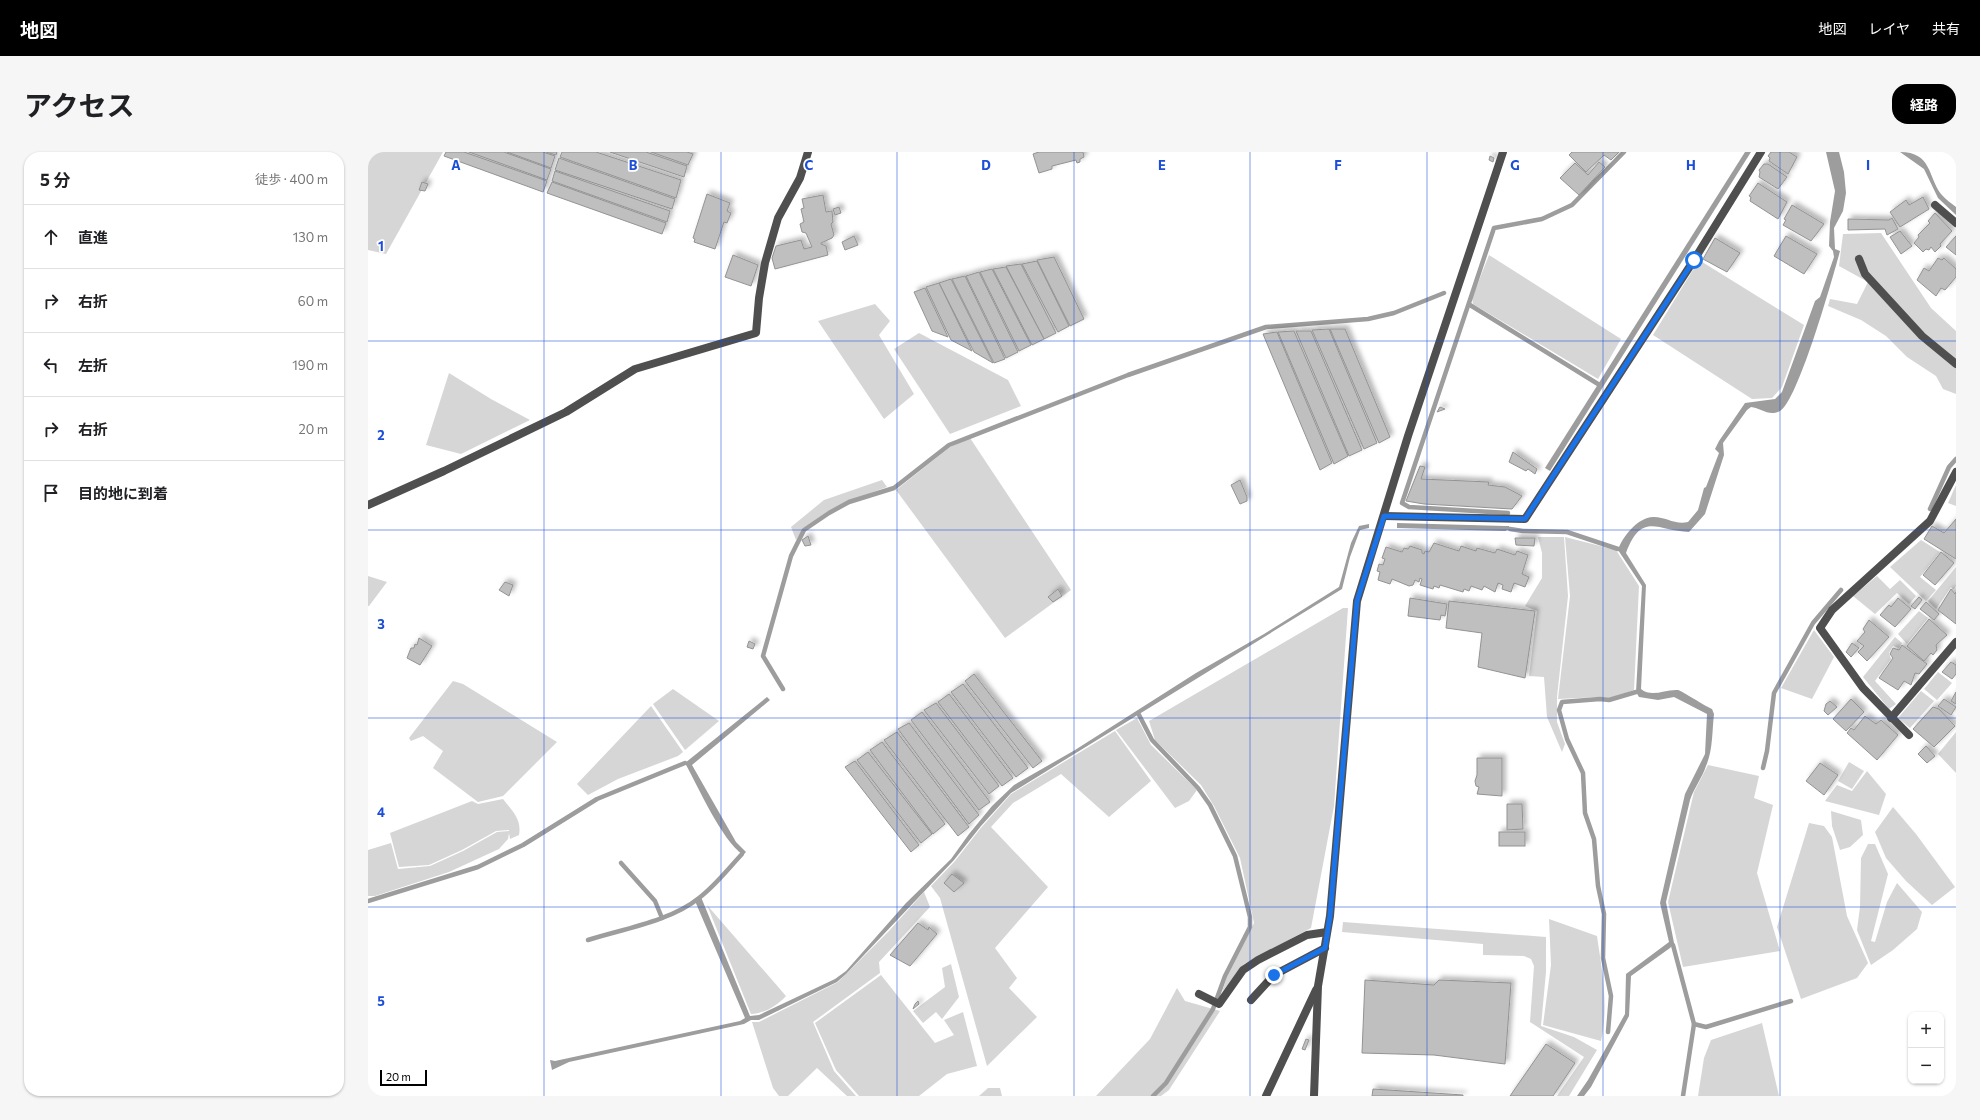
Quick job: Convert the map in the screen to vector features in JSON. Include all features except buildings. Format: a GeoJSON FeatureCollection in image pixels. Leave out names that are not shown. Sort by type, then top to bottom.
{"type":"FeatureCollection","features":[{"type":"Feature","properties":{"kind":"street"},"geometry":{"type":"LineString","coordinates":[[368,505],[444,471],[566,412],[636,369],[756,333],[759,298],[765,263],[778,218],[800,178],[808,152]]}},
{"type":"Feature","properties":{"kind":"street"},"geometry":{"type":"LineString","coordinates":[[1314,1096],[1318,986],[1328,932],[1357,601],[1408,436],[1503,152]]}},
{"type":"Feature","properties":{"kind":"street"},"geometry":{"type":"LineString","coordinates":[[1384,516],[1525,519],[1694,260],[1761,152]]}},
{"type":"Feature","properties":{"kind":"street"},"geometry":{"type":"LineString","coordinates":[[1935,205],[1956,223]]}},
{"type":"Feature","properties":{"kind":"street"},"geometry":{"type":"LineString","coordinates":[[1859,259],[1865,274],[1922,336],[1956,364]]}},
{"type":"Feature","properties":{"kind":"street"},"geometry":{"type":"LineString","coordinates":[[1909,735],[1863,688],[1820,628],[1832,610],[1930,521],[1956,472]]}},
{"type":"Feature","properties":{"kind":"street"},"geometry":{"type":"LineString","coordinates":[[1891,718],[1956,642]]}},
{"type":"Feature","properties":{"kind":"street"},"geometry":{"type":"LineString","coordinates":[[1199,994],[1219,1004],[1243,970],[1258,960],[1307,935],[1328,932]]}},
{"type":"Feature","properties":{"kind":"street"},"geometry":{"type":"LineString","coordinates":[[1251,1000],[1274,975],[1325,948]]}},
{"type":"Feature","properties":{"kind":"street"},"geometry":{"type":"LineString","coordinates":[[1266,1096],[1318,986]]}},
{"type":"Feature","properties":{"kind":"shaded area"},"geometry":{"type":"Polygon","coordinates":[[[368,152],[443,152],[386,254],[368,250],[368,152]]]}},
{"type":"Feature","properties":{"kind":"shaded area"},"geometry":{"type":"Polygon","coordinates":[[[1745,152],[1751,152],[1550,471],[1545,468],[1745,152]]]}},
{"type":"Feature","properties":{"kind":"shaded area"},"geometry":{"type":"Polygon","coordinates":[[[1826,152],[1839,152],[1844,172],[1846,193],[1843,211],[1834,228],[1835,249],[1840,251],[1814,337],[1796,385],[1787,402],[1780,411],[1776,413],[1769,413],[1751,407],[1747,410],[1723,443],[1724,455],[1705,514],[1689,532],[1652,526],[1645,528],[1638,532],[1632,540],[1626,553],[1646,585],[1641,689],[1650,693],[1678,690],[1712,709],[1714,714],[1712,740],[1708,760],[1690,800],[1666,902],[1674,943],[1670,948],[1631,976],[1629,1016],[1591,1087],[1584,1096],[1577,1096],[1588,1080],[1625,1014],[1626,974],[1669,942],[1660,903],[1685,794],[1705,754],[1707,714],[1674,697],[1658,700],[1639,697],[1636,692],[1642,586],[1618,550],[1623,539],[1632,528],[1648,518],[1658,517],[1683,523],[1688,522],[1698,510],[1704,488],[1706,487],[1719,453],[1715,449],[1745,403],[1775,399],[1782,392],[1815,301],[1820,297],[1834,257],[1833,251],[1829,246],[1830,222],[1835,191],[1826,152]]]}},
{"type":"Feature","properties":{"kind":"shaded area"},"geometry":{"type":"Polygon","coordinates":[[[1900,152],[1918,156],[1924,161],[1941,194],[1956,207],[1956,215],[1938,198],[1924,169],[1900,152]]]}},
{"type":"Feature","properties":{"kind":"shaded area"},"geometry":{"type":"Polygon","coordinates":[[[1881,233],[1931,308],[1956,331],[1956,394],[1943,389],[1936,376],[1907,357],[1886,336],[1861,320],[1828,306],[1830,299],[1857,304],[1868,282],[1839,266],[1843,234],[1881,233]]]}},
{"type":"Feature","properties":{"kind":"shaded area"},"geometry":{"type":"Polygon","coordinates":[[[1489,255],[1621,339],[1598,379],[1473,304],[1472,298],[1489,255]]]}},
{"type":"Feature","properties":{"kind":"shaded area"},"geometry":{"type":"Polygon","coordinates":[[[1699,260],[1804,325],[1782,387],[1772,398],[1752,399],[1653,335],[1699,260]]]}},
{"type":"Feature","properties":{"kind":"shaded area"},"geometry":{"type":"Polygon","coordinates":[[[875,304],[890,321],[879,335],[914,394],[884,419],[818,321],[875,304]]]}},
{"type":"Feature","properties":{"kind":"shaded area"},"geometry":{"type":"Polygon","coordinates":[[[919,333],[1008,380],[1021,406],[950,434],[894,349],[919,333]]]}},
{"type":"Feature","properties":{"kind":"shaded area"},"geometry":{"type":"Polygon","coordinates":[[[449,373],[491,399],[530,420],[461,454],[426,445],[449,373]]]}},
{"type":"Feature","properties":{"kind":"shaded area"},"geometry":{"type":"Polygon","coordinates":[[[970,438],[1071,590],[1005,638],[896,490],[950,447],[970,438]]]}},
{"type":"Feature","properties":{"kind":"shaded area"},"geometry":{"type":"Polygon","coordinates":[[[882,480],[887,487],[837,507],[815,521],[796,540],[791,527],[824,500],[882,480]]]}},
{"type":"Feature","properties":{"kind":"shaded area"},"geometry":{"type":"Polygon","coordinates":[[[1956,485],[1956,506],[1948,503],[1956,485]]]}},
{"type":"Feature","properties":{"kind":"shaded area"},"geometry":{"type":"Polygon","coordinates":[[[1397,523],[1509,526],[1510,529],[1505,531],[1397,528],[1397,523]]]}},
{"type":"Feature","properties":{"kind":"shaded area"},"geometry":{"type":"Polygon","coordinates":[[[1369,524],[1369,528],[1360,530],[1350,557],[1342,589],[1011,793],[981,826],[954,860],[837,982],[759,1020],[751,1020],[744,1024],[569,1062],[552,1070],[550,1060],[555,1061],[740,1021],[745,1018],[695,901],[701,897],[750,1016],[759,1015],[835,979],[846,971],[906,903],[951,859],[992,806],[1014,785],[1075,750],[1196,673],[1264,634],[1339,587],[1351,543],[1359,526],[1369,524]]]}},
{"type":"Feature","properties":{"kind":"shaded area"},"geometry":{"type":"Polygon","coordinates":[[[1538,537],[1564,537],[1568,596],[1557,697],[1557,722],[1565,744],[1562,752],[1547,717],[1544,677],[1529,676],[1537,611],[1525,606],[1542,578],[1542,553],[1538,537]]]}},
{"type":"Feature","properties":{"kind":"shaded area"},"geometry":{"type":"Polygon","coordinates":[[[1565,537],[1616,550],[1639,586],[1634,690],[1609,699],[1600,697],[1558,699],[1570,596],[1565,537]]]}},
{"type":"Feature","properties":{"kind":"shaded area"},"geometry":{"type":"Polygon","coordinates":[[[1921,540],[1940,552],[1920,577],[1936,590],[1926,601],[1890,567],[1921,540]]]}},
{"type":"Feature","properties":{"kind":"shaded area"},"geometry":{"type":"Polygon","coordinates":[[[1956,567],[1956,586],[1953,590],[1951,587],[1936,609],[1928,601],[1956,567]]]}},
{"type":"Feature","properties":{"kind":"shaded area"},"geometry":{"type":"Polygon","coordinates":[[[368,576],[387,582],[369,606],[368,606],[368,576]]]}},
{"type":"Feature","properties":{"kind":"shaded area"},"geometry":{"type":"Polygon","coordinates":[[[1877,576],[1890,589],[1900,580],[1916,596],[1909,604],[1897,593],[1875,614],[1853,596],[1877,576]]]}},
{"type":"Feature","properties":{"kind":"shaded area"},"geometry":{"type":"Polygon","coordinates":[[[1343,608],[1348,608],[1334,806],[1311,928],[1244,964],[1222,992],[1227,977],[1254,923],[1240,858],[1214,806],[1201,785],[1155,740],[1149,721],[1343,608]]]}},
{"type":"Feature","properties":{"kind":"shaded area"},"geometry":{"type":"Polygon","coordinates":[[[1919,611],[1928,618],[1907,644],[1898,634],[1919,611]]]}},
{"type":"Feature","properties":{"kind":"shaded area"},"geometry":{"type":"Polygon","coordinates":[[[1814,630],[1834,657],[1812,699],[1781,688],[1814,630]]]}},
{"type":"Feature","properties":{"kind":"shaded area"},"geometry":{"type":"Polygon","coordinates":[[[1895,637],[1902,643],[1899,648],[1893,646],[1889,653],[1891,659],[1875,681],[1896,704],[1889,709],[1863,677],[1895,637]]]}},
{"type":"Feature","properties":{"kind":"shaded area"},"geometry":{"type":"Polygon","coordinates":[[[1938,672],[1952,683],[1937,700],[1924,689],[1938,672]]]}},
{"type":"Feature","properties":{"kind":"shaded area"},"geometry":{"type":"Polygon","coordinates":[[[453,681],[463,684],[557,742],[503,796],[478,802],[433,768],[443,751],[423,736],[411,741],[409,738],[453,681]]]}},
{"type":"Feature","properties":{"kind":"shaded area"},"geometry":{"type":"Polygon","coordinates":[[[673,689],[719,721],[685,750],[653,704],[673,689]]]}},
{"type":"Feature","properties":{"kind":"shaded area"},"geometry":{"type":"Polygon","coordinates":[[[1921,691],[1934,701],[1910,728],[1898,718],[1921,691]]]}},
{"type":"Feature","properties":{"kind":"shaded area"},"geometry":{"type":"Polygon","coordinates":[[[767,697],[770,700],[692,765],[736,842],[746,852],[743,855],[727,837],[719,825],[685,763],[767,697]]]}},
{"type":"Feature","properties":{"kind":"shaded area"},"geometry":{"type":"Polygon","coordinates":[[[651,706],[683,752],[678,756],[618,779],[588,795],[577,784],[651,706]]]}},
{"type":"Feature","properties":{"kind":"shaded area"},"geometry":{"type":"Polygon","coordinates":[[[1137,718],[1151,745],[1197,790],[1189,801],[1175,808],[1116,730],[1137,718]]]}},
{"type":"Feature","properties":{"kind":"shaded area"},"geometry":{"type":"Polygon","coordinates":[[[1115,731],[1151,781],[1109,817],[1061,774],[1013,803],[991,827],[1048,887],[995,948],[1017,978],[1009,988],[1037,1017],[987,1066],[940,898],[931,886],[955,861],[980,829],[1011,794],[1115,731]]]}},
{"type":"Feature","properties":{"kind":"shaded area"},"geometry":{"type":"Polygon","coordinates":[[[1956,732],[1956,773],[1938,754],[1956,732]]]}},
{"type":"Feature","properties":{"kind":"shaded area"},"geometry":{"type":"Polygon","coordinates":[[[1849,762],[1864,771],[1852,789],[1838,781],[1849,762]]]}},
{"type":"Feature","properties":{"kind":"shaded area"},"geometry":{"type":"Polygon","coordinates":[[[1708,765],[1759,776],[1754,798],[1773,805],[1757,873],[1780,951],[1683,967],[1668,902],[1694,792],[1708,765]]]}},
{"type":"Feature","properties":{"kind":"shaded area"},"geometry":{"type":"Polygon","coordinates":[[[1867,771],[1886,794],[1879,815],[1825,801],[1837,785],[1852,791],[1867,771]]]}},
{"type":"Feature","properties":{"kind":"shaded area"},"geometry":{"type":"Polygon","coordinates":[[[503,799],[518,820],[520,829],[519,835],[510,839],[509,833],[508,839],[499,849],[449,872],[375,896],[368,896],[368,850],[391,843],[398,869],[430,866],[463,851],[497,832],[509,830],[496,831],[462,850],[429,865],[399,867],[390,833],[472,801],[478,804],[503,799]]]}},
{"type":"Feature","properties":{"kind":"shaded area"},"geometry":{"type":"Polygon","coordinates":[[[1893,807],[1916,834],[1955,887],[1932,905],[1906,881],[1886,858],[1875,832],[1893,807]]]}},
{"type":"Feature","properties":{"kind":"shaded area"},"geometry":{"type":"Polygon","coordinates":[[[1831,811],[1861,820],[1863,835],[1850,847],[1840,850],[1832,826],[1831,811]]]}},
{"type":"Feature","properties":{"kind":"shaded area"},"geometry":{"type":"Polygon","coordinates":[[[1809,823],[1824,826],[1832,837],[1847,916],[1868,963],[1857,978],[1801,999],[1777,927],[1809,823]]]}},
{"type":"Feature","properties":{"kind":"shaded area"},"geometry":{"type":"Polygon","coordinates":[[[1868,844],[1875,844],[1888,874],[1871,941],[1875,942],[1887,902],[1897,883],[1922,912],[1917,929],[1893,950],[1871,965],[1857,930],[1860,907],[1861,858],[1868,844]]]}},
{"type":"Feature","properties":{"kind":"shaded area"},"geometry":{"type":"Polygon","coordinates":[[[924,892],[930,907],[879,962],[880,973],[813,1022],[834,1071],[856,1096],[847,1096],[817,1068],[788,1096],[779,1096],[773,1088],[752,1022],[759,1022],[838,982],[889,931],[924,892]]]}},
{"type":"Feature","properties":{"kind":"shaded area"},"geometry":{"type":"Polygon","coordinates":[[[707,905],[786,996],[775,1006],[766,1011],[751,1014],[707,905]]]}},
{"type":"Feature","properties":{"kind":"shaded area"},"geometry":{"type":"Polygon","coordinates":[[[1549,919],[1597,936],[1605,1001],[1601,1041],[1543,1025],[1551,965],[1549,919]]]}},
{"type":"Feature","properties":{"kind":"shaded area"},"geometry":{"type":"Polygon","coordinates":[[[1343,922],[1546,937],[1546,972],[1541,1026],[1574,1037],[1597,1050],[1569,1096],[1557,1096],[1584,1057],[1530,1022],[1534,966],[1531,959],[1524,956],[1483,955],[1483,944],[1342,932],[1343,922]]]}},
{"type":"Feature","properties":{"kind":"shaded area"},"geometry":{"type":"Polygon","coordinates":[[[951,964],[959,997],[942,1019],[936,1012],[923,1023],[913,1011],[945,987],[942,968],[951,964]]]}},
{"type":"Feature","properties":{"kind":"shaded area"},"geometry":{"type":"Polygon","coordinates":[[[881,975],[935,1043],[954,1035],[944,1020],[963,1012],[977,1066],[947,1074],[919,1096],[859,1096],[836,1070],[815,1023],[881,975]]]}},
{"type":"Feature","properties":{"kind":"shaded area"},"geometry":{"type":"Polygon","coordinates":[[[1177,988],[1185,1001],[1220,1011],[1169,1090],[1161,1096],[1096,1096],[1150,1039],[1177,988]]]}},
{"type":"Feature","properties":{"kind":"shaded area"},"geometry":{"type":"Polygon","coordinates":[[[1762,1023],[1779,1096],[1698,1096],[1704,1058],[1711,1040],[1762,1023]]]}},
{"type":"Feature","properties":{"kind":"shaded area"},"geometry":{"type":"Polygon","coordinates":[[[988,1088],[1000,1088],[1002,1096],[979,1096],[988,1088]]]}},
{"type":"Feature","properties":{"kind":"waterway"},"geometry":{"type":"LineString","coordinates":[[1508,513],[1409,507],[1402,503],[1494,228],[1542,219],[1572,205],[1624,152]]}},
{"type":"Feature","properties":{"kind":"waterway"},"geometry":{"type":"LineString","coordinates":[[783,689],[763,656],[791,556],[804,530],[829,513],[849,502],[894,488],[949,445],[1128,375],[1266,327],[1368,319],[1394,313],[1444,293]]}},
{"type":"Feature","properties":{"kind":"waterway"},"geometry":{"type":"LineString","coordinates":[[1470,305],[1598,384]]}},
{"type":"Feature","properties":{"kind":"waterway"},"geometry":{"type":"LineString","coordinates":[[1930,509],[1949,467],[1956,459]]}},
{"type":"Feature","properties":{"kind":"waterway"},"geometry":{"type":"LineString","coordinates":[[1510,529],[1523,531],[1567,532],[1618,549]]}},
{"type":"Feature","properties":{"kind":"waterway"},"geometry":{"type":"LineString","coordinates":[[1763,768],[1767,751],[1774,693],[1813,623],[1841,590]]}},
{"type":"Feature","properties":{"kind":"waterway"},"geometry":{"type":"LineString","coordinates":[[1608,1032],[1611,996],[1603,958],[1604,914],[1598,886],[1594,839],[1585,813],[1583,773],[1567,739],[1559,710],[1562,702],[1600,699],[1609,700],[1636,692]]}},
{"type":"Feature","properties":{"kind":"waterway"},"geometry":{"type":"LineString","coordinates":[[1138,713],[1152,740],[1198,788],[1210,805],[1235,856],[1250,917],[1250,927],[1225,976],[1213,1009],[1166,1083],[1153,1096]]}},
{"type":"Feature","properties":{"kind":"waterway"},"geometry":{"type":"LineString","coordinates":[[368,901],[478,867],[523,845],[597,799],[685,763]]}},
{"type":"Feature","properties":{"kind":"waterway"},"geometry":{"type":"LineString","coordinates":[[588,940],[646,924],[675,913],[688,906],[710,888],[742,854]]}},
{"type":"Feature","properties":{"kind":"waterway"},"geometry":{"type":"LineString","coordinates":[[621,863],[655,901],[662,918]]}},
{"type":"Feature","properties":{"kind":"waterway"},"geometry":{"type":"LineString","coordinates":[[1673,945],[1694,1024],[1683,1096]]}},
{"type":"Feature","properties":{"kind":"waterway"},"geometry":{"type":"LineString","coordinates":[[1694,1024],[1706,1027],[1791,1001]]}},
{"type":"Feature","properties":{"kind":"route"},"geometry":{"type":"LineString","coordinates":[[1274,975],[1325,948],[1330,916],[1357,601],[1384,516],[1525,519],[1694,260]]}}]}
